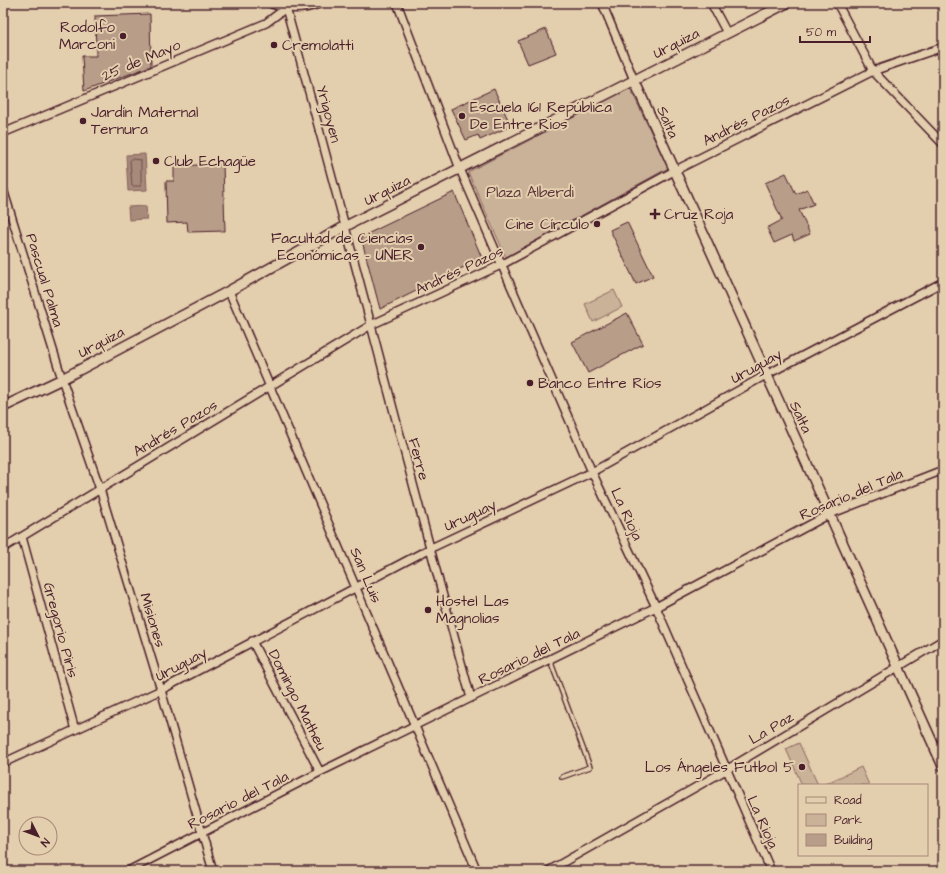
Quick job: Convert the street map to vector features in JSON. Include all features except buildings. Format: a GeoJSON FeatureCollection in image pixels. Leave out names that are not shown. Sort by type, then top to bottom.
{"type":"FeatureCollection","features":[{"type":"Feature","properties":{"kind":"street"},"geometry":{"type":"LineString","coordinates":[[272,3],[286,8],[305,8],[319,3]]}},
{"type":"Feature","properties":{"kind":"street","name":"25 de Mayo"},"geometry":{"type":"LineString","coordinates":[[3,133],[266,23],[286,8],[298,3]]}},
{"type":"Feature","properties":{"kind":"street","name":"La Rioja"},"geometry":{"type":"LineString","coordinates":[[397,3],[460,169],[503,264],[592,472],[656,607],[771,871]]}},
{"type":"Feature","properties":{"kind":"street"},"geometry":{"type":"LineString","coordinates":[[602,3],[634,80]]}},
{"type":"Feature","properties":{"kind":"street"},"geometry":{"type":"LineString","coordinates":[[711,3],[727,33]]}},
{"type":"Feature","properties":{"kind":"street","name":"Urquiza"},"geometry":{"type":"LineString","coordinates":[[3,407],[62,379],[229,291],[346,226],[786,3]]}},
{"type":"Feature","properties":{"kind":"street"},"geometry":{"type":"LineString","coordinates":[[836,3],[873,71],[943,144]]}},
{"type":"Feature","properties":{"kind":"street","name":"Yrigoyen"},"geometry":{"type":"LineString","coordinates":[[286,8],[346,226]]}},
{"type":"Feature","properties":{"kind":"street","name":"Andrés Pazos"},"geometry":{"type":"LineString","coordinates":[[3,548],[371,325],[503,264],[674,171],[873,71],[943,47]]}},
{"type":"Feature","properties":{"kind":"street","name":"Salta"},"geometry":{"type":"LineString","coordinates":[[634,80],[943,766]]}},
{"type":"Feature","properties":{"kind":"street","name":"Pascual Palma"},"geometry":{"type":"LineString","coordinates":[[3,189],[62,379]]}},
{"type":"Feature","properties":{"kind":"street","name":"Ferre"},"geometry":{"type":"LineString","coordinates":[[346,226],[429,548],[471,698]]}},
{"type":"Feature","properties":{"kind":"street","name":"Uruguay"},"geometry":{"type":"LineString","coordinates":[[3,763],[161,690],[429,548],[592,472],[766,375],[943,282]]}},
{"type":"Feature","properties":{"kind":"street","name":"San Luis"},"geometry":{"type":"LineString","coordinates":[[229,291],[357,587],[477,871]]}},
{"type":"Feature","properties":{"kind":"street","name":"Misiones"},"geometry":{"type":"LineString","coordinates":[[62,379],[100,489],[161,690],[213,871]]}},
{"type":"Feature","properties":{"kind":"street","name":"Rosario del Tala"},"geometry":{"type":"LineString","coordinates":[[128,871],[320,772],[656,607],[830,514],[943,470]]}},
{"type":"Feature","properties":{"kind":"street","name":"Gregorio Piris"},"geometry":{"type":"LineString","coordinates":[[22,537],[75,730]]}},
{"type":"Feature","properties":{"kind":"street","name":"La Paz"},"geometry":{"type":"LineString","coordinates":[[548,871],[726,770],[943,640]]}},
{"type":"Feature","properties":{"kind":"street","name":"Domingo Matheu"},"geometry":{"type":"LineString","coordinates":[[252,641],[320,772]]}},
{"type":"Feature","properties":{"kind":"lane"},"geometry":{"type":"LineString","coordinates":[[550,660],[590,767],[562,777]]}},
{"type":"Feature","properties":{"kind":"green space","name":"Plaza Alberdi"},"geometry":{"type":"Polygon","coordinates":[[[630,88],[668,168],[506,257],[468,172],[630,88]]]}},
{"type":"Feature","properties":{"kind":"green space"},"geometry":{"type":"Polygon","coordinates":[[[614,290],[622,307],[593,322],[585,304],[614,290]]]}},
{"type":"Feature","properties":{"kind":"green space","name":"Los Ángeles Futbol 5"},"geometry":{"type":"Polygon","coordinates":[[[799,743],[818,784],[802,784],[786,749],[799,743]]]}},
{"type":"Feature","properties":{"kind":"green space","name":"Los Ángeles Futbol 5"},"geometry":{"type":"Polygon","coordinates":[[[861,767],[869,784],[825,784],[861,767]]]}},
{"type":"Feature","properties":{"kind":"water"},"geometry":{"type":"Polygon","coordinates":[[[145,154],[147,190],[128,191],[126,155],[145,154]]]}},
{"type":"Feature","properties":{"kind":"water"},"geometry":{"type":"Polygon","coordinates":[[[146,206],[147,219],[129,220],[128,207],[146,206]]]}},
{"type":"Feature","properties":{"kind":"place","name":"Rodolfo Marconi"},"geometry":{"type":"Point","coordinates":[123,36]}},
{"type":"Feature","properties":{"kind":"place","name":"Cremolatti"},"geometry":{"type":"Point","coordinates":[274,45]}},
{"type":"Feature","properties":{"kind":"place","name":"Escuela 161 República De Entre Rios"},"geometry":{"type":"Point","coordinates":[462,116]}},
{"type":"Feature","properties":{"kind":"place","name":"Jardín Maternal Ternura"},"geometry":{"type":"Point","coordinates":[83,121]}},
{"type":"Feature","properties":{"kind":"place","name":"Club Echagüe"},"geometry":{"type":"Point","coordinates":[156,161]}},
{"type":"Feature","properties":{"kind":"place","name":"Cruz Roja"},"geometry":{"type":"Point","coordinates":[655,214]}},
{"type":"Feature","properties":{"kind":"place","name":"Cine Círculo"},"geometry":{"type":"Point","coordinates":[597,224]}},
{"type":"Feature","properties":{"kind":"place","name":"Facultad de Ciencias Económicas - UNER"},"geometry":{"type":"Point","coordinates":[421,247]}},
{"type":"Feature","properties":{"kind":"place","name":"Banco Entre Ríos"},"geometry":{"type":"Point","coordinates":[530,383]}},
{"type":"Feature","properties":{"kind":"place","name":"Hostel Las Magnolias"},"geometry":{"type":"Point","coordinates":[428,610]}},
{"type":"Feature","properties":{"kind":"place","name":"Los Ángeles Futbol 5"},"geometry":{"type":"Point","coordinates":[802,767]}}]}
